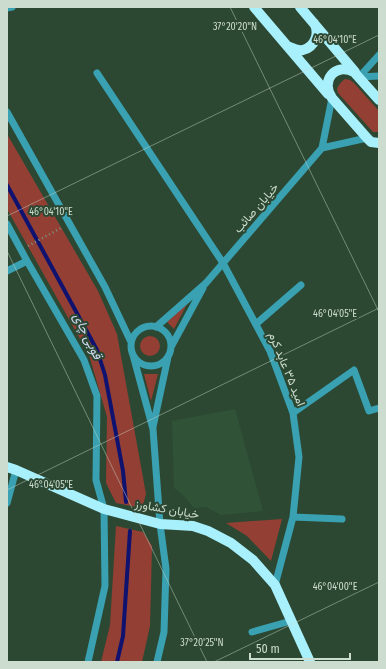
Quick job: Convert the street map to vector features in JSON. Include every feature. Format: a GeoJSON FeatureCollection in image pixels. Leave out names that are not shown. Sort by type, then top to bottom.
{"type":"FeatureCollection","features":[{"type":"Feature","properties":{"kind":"main road"},"geometry":{"type":"LineString","coordinates":[[254,7],[379,152]]}},
{"type":"Feature","properties":{"kind":"main road"},"geometry":{"type":"LineString","coordinates":[[300,7],[379,100]]}},
{"type":"Feature","properties":{"kind":"main road"},"geometry":{"type":"LineString","coordinates":[[287,46],[297,50],[308,48],[315,39],[316,27],[313,23]]}},
{"type":"Feature","properties":{"kind":"main road"},"geometry":{"type":"LineString","coordinates":[[332,98],[327,88],[327,82],[333,73],[338,70],[349,69],[359,77]]}},
{"type":"Feature","properties":{"kind":"main road"},"geometry":{"type":"LineString","coordinates":[[367,138],[371,142],[379,143]]}},
{"type":"Feature","properties":{"kind":"main road","name":"خیابان کشاورز"},"geometry":{"type":"LineString","coordinates":[[11,469],[104,509],[160,524],[193,526],[208,530],[231,543],[252,560],[275,585],[310,662]]}},
{"type":"Feature","properties":{"kind":"street"},"geometry":{"type":"LineString","coordinates":[[7,8],[12,7]]}},
{"type":"Feature","properties":{"kind":"street"},"geometry":{"type":"LineString","coordinates":[[359,77],[379,55]]}},
{"type":"Feature","properties":{"kind":"street","name":"امید ۳۵ عابد کرم"},"geometry":{"type":"LineString","coordinates":[[97,73],[224,263],[270,351],[293,412],[300,457],[293,518],[275,585]]}},
{"type":"Feature","properties":{"kind":"street"},"geometry":{"type":"LineString","coordinates":[[359,77],[379,76]]}},
{"type":"Feature","properties":{"kind":"street","name":"خیابان صائب"},"geometry":{"type":"LineString","coordinates":[[156,327],[206,283],[322,148],[332,98]]}},
{"type":"Feature","properties":{"kind":"street"},"geometry":{"type":"LineString","coordinates":[[7,112],[105,287],[131,342],[131,349],[153,429],[160,524],[166,569],[164,632],[157,662]]}},
{"type":"Feature","properties":{"kind":"street"},"geometry":{"type":"LineString","coordinates":[[322,148],[367,138]]}},
{"type":"Feature","properties":{"kind":"street"},"geometry":{"type":"LineString","coordinates":[[7,224],[84,360],[97,396],[96,480],[104,509],[105,586],[88,662]]}},
{"type":"Feature","properties":{"kind":"street"},"geometry":{"type":"LineString","coordinates":[[7,241],[14,237]]}},
{"type":"Feature","properties":{"kind":"street"},"geometry":{"type":"LineString","coordinates":[[7,271],[27,261]]}},
{"type":"Feature","properties":{"kind":"street","name":"خیابان صائب"},"geometry":{"type":"LineString","coordinates":[[171,347],[206,283]]}},
{"type":"Feature","properties":{"kind":"street"},"geometry":{"type":"LineString","coordinates":[[256,324],[301,285]]}},
{"type":"Feature","properties":{"kind":"street"},"geometry":{"type":"LineString","coordinates":[[131,342],[138,331],[150,326],[156,327],[165,332],[171,347],[153,429]]}},
{"type":"Feature","properties":{"kind":"street"},"geometry":{"type":"LineString","coordinates":[[133,355],[141,364],[153,367],[164,362],[168,357]]}},
{"type":"Feature","properties":{"kind":"street"},"geometry":{"type":"LineString","coordinates":[[293,412],[354,370],[369,411],[379,408]]}},
{"type":"Feature","properties":{"kind":"street"},"geometry":{"type":"LineString","coordinates":[[7,503],[11,469]]}},
{"type":"Feature","properties":{"kind":"street"},"geometry":{"type":"LineString","coordinates":[[293,518],[342,519]]}},
{"type":"Feature","properties":{"kind":"street"},"geometry":{"type":"LineString","coordinates":[[252,632],[291,621]]}},
{"type":"Feature","properties":{"kind":"path"},"geometry":{"type":"LineString","coordinates":[[21,250],[69,224]]}},
{"type":"Feature","properties":{"kind":"shaded area"},"geometry":{"type":"Polygon","coordinates":[[[345,79],[354,83],[379,111],[379,132],[373,132],[338,93],[337,89],[340,83],[345,79]]]}},
{"type":"Feature","properties":{"kind":"shaded area"},"geometry":{"type":"Polygon","coordinates":[[[7,134],[98,291],[117,334],[146,494],[142,508],[116,503],[106,483],[107,417],[89,355],[7,209],[7,134]]]}},
{"type":"Feature","properties":{"kind":"shaded area"},"geometry":{"type":"Polygon","coordinates":[[[187,304],[174,329],[167,322],[187,304]]]}},
{"type":"Feature","properties":{"kind":"shaded area"},"geometry":{"type":"Polygon","coordinates":[[[150,336],[157,339],[160,346],[157,353],[150,356],[143,353],[140,346],[143,339],[150,336]]]}},
{"type":"Feature","properties":{"kind":"shaded area"},"geometry":{"type":"Polygon","coordinates":[[[144,374],[158,374],[151,401],[144,374]]]}},
{"type":"Feature","properties":{"kind":"shaded area"},"geometry":{"type":"Polygon","coordinates":[[[235,409],[263,511],[221,515],[206,507],[194,508],[184,496],[174,488],[172,421],[235,409]]]}},
{"type":"Feature","properties":{"kind":"shaded area"},"geometry":{"type":"Polygon","coordinates":[[[282,519],[271,561],[247,536],[226,523],[282,519]]]}},
{"type":"Feature","properties":{"kind":"shaded area"},"geometry":{"type":"Polygon","coordinates":[[[116,526],[143,532],[152,546],[150,626],[142,662],[101,662],[110,625],[116,526]]]}},
{"type":"Feature","properties":{"kind":"waterway","name":"قوبی چای"},"geometry":{"type":"LineString","coordinates":[[7,185],[97,350],[105,375],[123,471],[126,502]]}},
{"type":"Feature","properties":{"kind":"waterway","name":"قوبی چای"},"geometry":{"type":"LineString","coordinates":[[117,662],[123,636],[130,531]]}}]}
